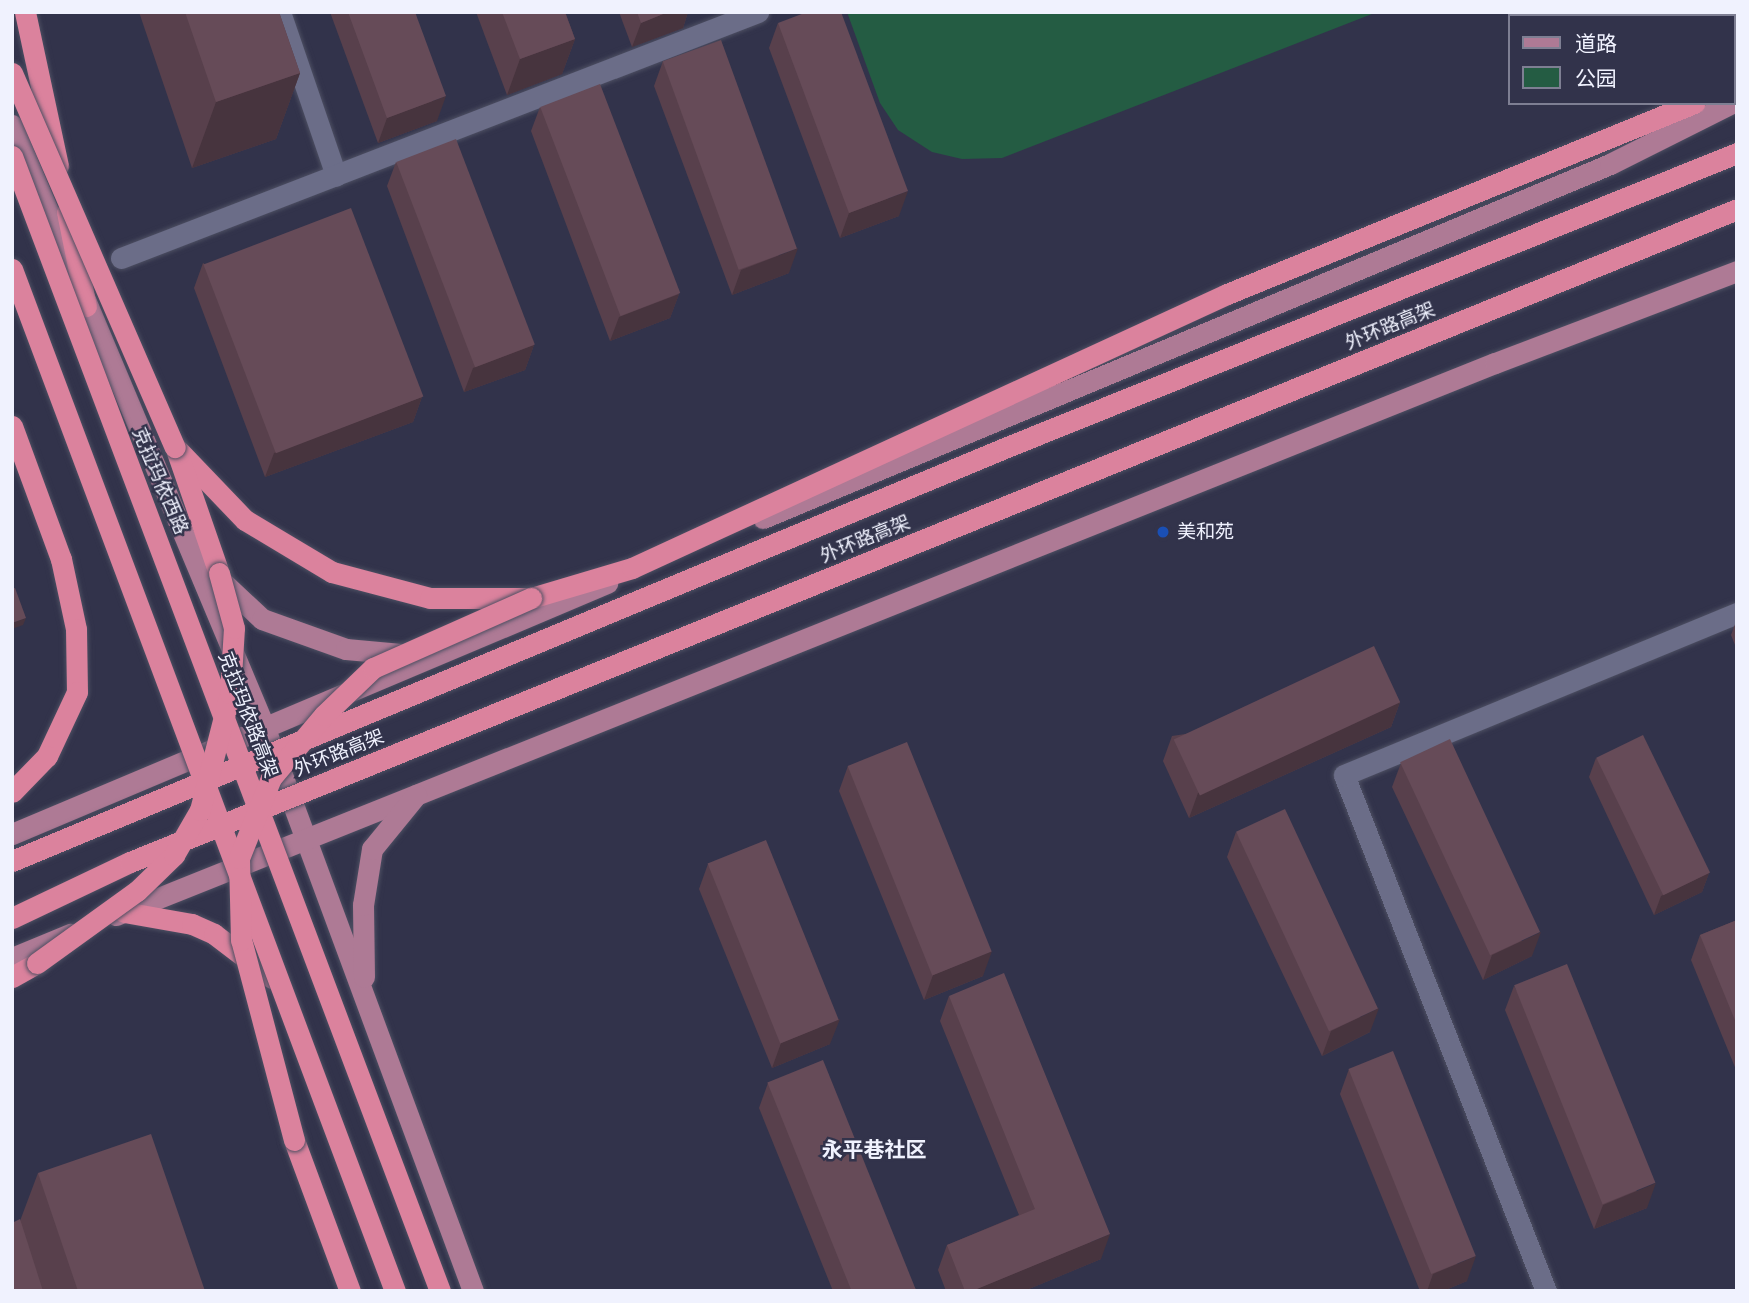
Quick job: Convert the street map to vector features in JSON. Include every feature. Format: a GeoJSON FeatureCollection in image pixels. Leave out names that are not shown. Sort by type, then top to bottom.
{"type":"FeatureCollection","features":[{"type":"Feature","properties":{"kind":"highway"},"geometry":{"type":"LineString","coordinates":[[24,12],[86,306]]}},
{"type":"Feature","properties":{"kind":"highway"},"geometry":{"type":"LineString","coordinates":[[12,73],[175,447],[234,628],[230,693],[200,810],[174,855],[137,891],[12,977]]}},
{"type":"Feature","properties":{"kind":"highway"},"geometry":{"type":"LineString","coordinates":[[350,1291],[295,1140],[241,940],[239,858],[271,778],[324,715],[373,668],[531,598],[632,568],[1227,294],[1689,105]]}},
{"type":"Feature","properties":{"kind":"highway","name":"外环路高架"},"geometry":{"type":"LineString","coordinates":[[12,861],[1007,447],[1737,153]]}},
{"type":"Feature","properties":{"kind":"highway","name":"克拉玛依路高架"},"geometry":{"type":"LineString","coordinates":[[12,156],[440,1291]]}},
{"type":"Feature","properties":{"kind":"highway","name":"外环路高架"},"geometry":{"type":"LineString","coordinates":[[12,918],[130,862],[1737,209]]}},
{"type":"Feature","properties":{"kind":"highway"},"geometry":{"type":"LineString","coordinates":[[12,269],[395,1291]]}},
{"type":"Feature","properties":{"kind":"highway"},"geometry":{"type":"LineString","coordinates":[[12,426],[61,559],[76,629],[77,692],[47,757],[12,792]]}},
{"type":"Feature","properties":{"kind":"highway"},"geometry":{"type":"LineString","coordinates":[[175,447],[245,520],[332,572],[430,598],[531,598]]}},
{"type":"Feature","properties":{"kind":"highway"},"geometry":{"type":"LineString","coordinates":[[124,912],[192,924],[272,978]]}},
{"type":"Feature","properties":{"kind":"main road"},"geometry":{"type":"LineString","coordinates":[[12,834],[264,726],[1610,164],[1728,105]]}},
{"type":"Feature","properties":{"kind":"main road","name":"克拉玛依西路"},"geometry":{"type":"LineString","coordinates":[[12,125],[264,726],[474,1291]]}},
{"type":"Feature","properties":{"kind":"main road"},"geometry":{"type":"LineString","coordinates":[[12,254],[189,758],[388,1291]]}},
{"type":"Feature","properties":{"kind":"main road"},"geometry":{"type":"LineString","coordinates":[[12,958],[230,866],[1737,271]]}},
{"type":"Feature","properties":{"kind":"main road"},"geometry":{"type":"LineString","coordinates":[[191,553],[262,619],[346,649],[431,657]]}},
{"type":"Feature","properties":{"kind":"main road"},"geometry":{"type":"LineString","coordinates":[[364,993],[363,905],[372,849],[417,793]]}},
{"type":"Feature","properties":{"kind":"street"},"geometry":{"type":"LineString","coordinates":[[280,12],[336,176]]}},
{"type":"Feature","properties":{"kind":"street"},"geometry":{"type":"LineString","coordinates":[[121,258],[758,12]]}},
{"type":"Feature","properties":{"kind":"street"},"geometry":{"type":"LineString","coordinates":[[1546,1291],[1344,775],[1737,613]]}},
{"type":"Feature","properties":{"kind":"green space"},"geometry":{"type":"Polygon","coordinates":[[[847,12],[1377,12],[1002,158],[962,159],[932,152],[898,130],[880,103],[847,12]]]}},
{"type":"Feature","properties":{"kind":"building"},"geometry":{"type":"Polygon","coordinates":[[[185,12],[279,12],[300,73],[216,102],[185,12]]]}},
{"type":"Feature","properties":{"kind":"building"},"geometry":{"type":"Polygon","coordinates":[[[348,12],[415,12],[446,96],[387,118],[348,12]]]}},
{"type":"Feature","properties":{"kind":"building"},"geometry":{"type":"Polygon","coordinates":[[[502,12],[565,12],[575,39],[520,59],[502,12]]]}},
{"type":"Feature","properties":{"kind":"building"},"geometry":{"type":"Polygon","coordinates":[[[637,12],[668,12],[641,23],[637,12]]]}},
{"type":"Feature","properties":{"kind":"building"},"geometry":{"type":"Polygon","coordinates":[[[807,12],[841,12],[908,191],[849,213],[778,23],[807,12]]]}},
{"type":"Feature","properties":{"kind":"building"},"geometry":{"type":"Polygon","coordinates":[[[721,40],[797,249],[739,270],[663,61],[721,40]]]}},
{"type":"Feature","properties":{"kind":"building"},"geometry":{"type":"Polygon","coordinates":[[[600,84],[680,293],[621,316],[540,107],[600,84]]]}},
{"type":"Feature","properties":{"kind":"building"},"geometry":{"type":"Polygon","coordinates":[[[456,139],[535,344],[475,367],[396,162],[456,139]]]}},
{"type":"Feature","properties":{"kind":"building"},"geometry":{"type":"Polygon","coordinates":[[[351,208],[423,397],[276,453],[203,265],[351,208]]]}},
{"type":"Feature","properties":{"kind":"building"},"geometry":{"type":"Polygon","coordinates":[[[15,588],[26,618],[12,623],[12,589],[15,588]]]}},
{"type":"Feature","properties":{"kind":"building"},"geometry":{"type":"Polygon","coordinates":[[[1374,646],[1400,702],[1200,796],[1174,739],[1374,646]]]}},
{"type":"Feature","properties":{"kind":"building"},"geometry":{"type":"Polygon","coordinates":[[[1643,735],[1710,873],[1663,895],[1596,758],[1643,735]]]}},
{"type":"Feature","properties":{"kind":"building"},"geometry":{"type":"Polygon","coordinates":[[[1450,739],[1540,932],[1490,955],[1400,762],[1450,739]]]}},
{"type":"Feature","properties":{"kind":"building"},"geometry":{"type":"Polygon","coordinates":[[[907,742],[992,952],[932,976],[848,766],[907,742]]]}},
{"type":"Feature","properties":{"kind":"building"},"geometry":{"type":"Polygon","coordinates":[[[1285,809],[1378,1008],[1329,1031],[1236,832],[1285,809]]]}},
{"type":"Feature","properties":{"kind":"building"},"geometry":{"type":"Polygon","coordinates":[[[766,840],[839,1020],[780,1043],[708,864],[766,840]]]}},
{"type":"Feature","properties":{"kind":"building"},"geometry":{"type":"Polygon","coordinates":[[[1737,920],[1737,1025],[1700,935],[1737,920]]]}},
{"type":"Feature","properties":{"kind":"building"},"geometry":{"type":"Polygon","coordinates":[[[1567,964],[1655,1183],[1603,1204],[1514,985],[1567,964]]]}},
{"type":"Feature","properties":{"kind":"building"},"geometry":{"type":"Polygon","coordinates":[[[1004,973],[1110,1234],[972,1291],[965,1291],[947,1245],[1035,1209],[949,996],[1004,973]]]}},
{"type":"Feature","properties":{"kind":"building"},"geometry":{"type":"Polygon","coordinates":[[[1393,1051],[1476,1256],[1431,1274],[1348,1069],[1393,1051]]]}},
{"type":"Feature","properties":{"kind":"building"},"geometry":{"type":"Polygon","coordinates":[[[823,1060],[916,1291],[852,1291],[767,1082],[823,1060]]]}},
{"type":"Feature","properties":{"kind":"building"},"geometry":{"type":"Polygon","coordinates":[[[151,1134],[205,1291],[78,1291],[38,1173],[151,1134]]]}},
{"type":"Feature","properties":{"kind":"building"},"geometry":{"type":"Polygon","coordinates":[[[20,1219],[43,1291],[12,1291],[12,1223],[20,1219]]]}},
{"type":"Feature","properties":{"kind":"place","name":"美和苑"},"geometry":{"type":"Point","coordinates":[1163,532]}},
{"type":"Feature","properties":{"kind":"district","name":"永平巷社区"},"geometry":{"type":"Point","coordinates":[874,1150]}}]}
